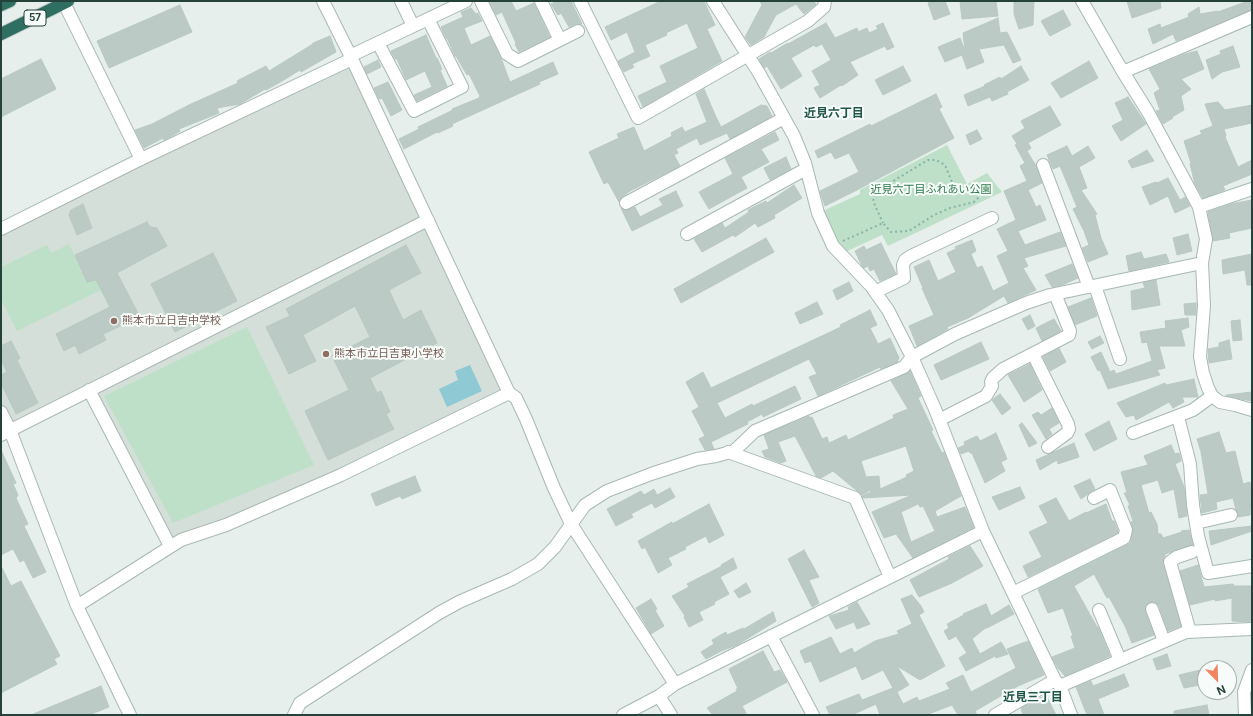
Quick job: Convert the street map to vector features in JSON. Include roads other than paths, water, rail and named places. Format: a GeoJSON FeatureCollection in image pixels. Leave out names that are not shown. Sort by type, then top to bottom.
{"type":"FeatureCollection","features":[{"type":"Feature","properties":{"kind":"highway"},"geometry":{"type":"LineString","coordinates":[[1,5],[10,1]]}},
{"type":"Feature","properties":{"kind":"highway","name":"57"},"geometry":{"type":"LineString","coordinates":[[1,34],[65,2]]}},
{"type":"Feature","properties":{"kind":"street"},"geometry":{"type":"LineString","coordinates":[[323,1],[351,57],[509,393],[516,398],[526,419],[554,488],[571,524],[675,684]]}},
{"type":"Feature","properties":{"kind":"street"},"geometry":{"type":"LineString","coordinates":[[401,1],[413,26]]}},
{"type":"Feature","properties":{"kind":"street"},"geometry":{"type":"LineString","coordinates":[[1,229],[140,159],[428,19],[444,6],[466,1]]}},
{"type":"Feature","properties":{"kind":"street"},"geometry":{"type":"LineString","coordinates":[[481,1],[507,54],[518,61],[578,31]]}},
{"type":"Feature","properties":{"kind":"street"},"geometry":{"type":"LineString","coordinates":[[541,1],[560,40]]}},
{"type":"Feature","properties":{"kind":"street"},"geometry":{"type":"LineString","coordinates":[[580,1],[638,118],[808,21],[824,7],[825,1]]}},
{"type":"Feature","properties":{"kind":"street"},"geometry":{"type":"LineString","coordinates":[[712,1],[748,56],[794,136],[806,169],[818,213],[833,246],[875,292],[888,310],[912,357],[984,530],[1071,715]]}},
{"type":"Feature","properties":{"kind":"street"},"geometry":{"type":"LineString","coordinates":[[1082,1],[1123,72],[1152,118],[1199,207],[1206,239],[1202,263],[1204,306],[1200,357],[1208,388],[1212,396],[1220,402],[1252,410]]}},
{"type":"Feature","properties":{"kind":"street"},"geometry":{"type":"LineString","coordinates":[[65,2],[140,159]]}},
{"type":"Feature","properties":{"kind":"street"},"geometry":{"type":"LineString","coordinates":[[1123,72],[1252,17]]}},
{"type":"Feature","properties":{"kind":"street"},"geometry":{"type":"LineString","coordinates":[[378,42],[414,111],[462,87],[428,19]]}},
{"type":"Feature","properties":{"kind":"street"},"geometry":{"type":"LineString","coordinates":[[626,203],[784,118]]}},
{"type":"Feature","properties":{"kind":"street"},"geometry":{"type":"LineString","coordinates":[[1043,165],[1120,359]]}},
{"type":"Feature","properties":{"kind":"street"},"geometry":{"type":"LineString","coordinates":[[687,234],[806,169]]}},
{"type":"Feature","properties":{"kind":"street"},"geometry":{"type":"LineString","coordinates":[[1199,207],[1252,190]]}},
{"type":"Feature","properties":{"kind":"street"},"geometry":{"type":"LineString","coordinates":[[875,292],[904,278],[903,265],[905,260],[911,256],[992,218]]}},
{"type":"Feature","properties":{"kind":"street"},"geometry":{"type":"LineString","coordinates":[[6,432],[428,220]]}},
{"type":"Feature","properties":{"kind":"street"},"geometry":{"type":"LineString","coordinates":[[294,715],[300,703],[439,613],[459,602],[512,579],[538,564],[555,547],[585,505],[607,491],[651,474],[697,459],[734,451],[755,431],[904,367],[912,357],[955,334],[1026,303],[1055,294],[1202,263]]}},
{"type":"Feature","properties":{"kind":"street"},"geometry":{"type":"LineString","coordinates":[[939,420],[986,396],[992,386],[991,382],[993,378],[1003,369],[1069,335],[1070,331],[1055,294]]}},
{"type":"Feature","properties":{"kind":"street"},"geometry":{"type":"LineString","coordinates":[[1033,354],[1068,424],[1069,429],[1067,433],[1048,447]]}},
{"type":"Feature","properties":{"kind":"street"},"geometry":{"type":"LineString","coordinates":[[89,390],[170,546]]}},
{"type":"Feature","properties":{"kind":"street"},"geometry":{"type":"LineString","coordinates":[[77,606],[180,540],[226,525],[336,477],[509,393]]}},
{"type":"Feature","properties":{"kind":"street"},"geometry":{"type":"LineString","coordinates":[[1133,433],[1193,410],[1212,396]]}},
{"type":"Feature","properties":{"kind":"street"},"geometry":{"type":"LineString","coordinates":[[1,412],[6,432],[77,606],[130,715]]}},
{"type":"Feature","properties":{"kind":"street"},"geometry":{"type":"LineString","coordinates":[[1178,417],[1190,464],[1198,536],[1208,573],[1252,566]]}},
{"type":"Feature","properties":{"kind":"street"},"geometry":{"type":"LineString","coordinates":[[728,452],[856,498],[890,577]]}},
{"type":"Feature","properties":{"kind":"street"},"geometry":{"type":"LineString","coordinates":[[1013,593],[1124,538],[1126,530],[1110,490],[1094,498]]}},
{"type":"Feature","properties":{"kind":"street"},"geometry":{"type":"LineString","coordinates":[[1196,523],[1231,515]]}},
{"type":"Feature","properties":{"kind":"street"},"geometry":{"type":"LineString","coordinates":[[623,715],[659,696],[675,684],[984,530]]}},
{"type":"Feature","properties":{"kind":"street"},"geometry":{"type":"LineString","coordinates":[[1190,632],[1170,562],[1177,557],[1192,552]]}},
{"type":"Feature","properties":{"kind":"street"},"geometry":{"type":"LineString","coordinates":[[1099,610],[1120,660]]}},
{"type":"Feature","properties":{"kind":"street"},"geometry":{"type":"LineString","coordinates":[[1152,610],[1164,641]]}},
{"type":"Feature","properties":{"kind":"street"},"geometry":{"type":"LineString","coordinates":[[995,715],[1057,683],[1190,632],[1252,629]]}},
{"type":"Feature","properties":{"kind":"street"},"geometry":{"type":"LineString","coordinates":[[771,636],[813,715]]}},
{"type":"Feature","properties":{"kind":"street"},"geometry":{"type":"LineString","coordinates":[[1245,715],[1244,692],[1252,670]]}},
{"type":"Feature","properties":{"kind":"street"},"geometry":{"type":"LineString","coordinates":[[659,696],[671,715]]}},
{"type":"Feature","properties":{"kind":"water"},"geometry":{"type":"Polygon","coordinates":[[[470,365],[482,391],[447,407],[439,389],[458,380],[455,371],[470,365]]]}},
{"type":"Feature","properties":{"kind":"place","name":"熊本市立日吉中学校"},"geometry":{"type":"Point","coordinates":[114,321]}},
{"type":"Feature","properties":{"kind":"place","name":"熊本市立日吉東小学校"},"geometry":{"type":"Point","coordinates":[326,354]}},
{"type":"Feature","properties":{"kind":"district","name":"近見六丁目"},"geometry":{"type":"Point","coordinates":[834,113]}},
{"type":"Feature","properties":{"kind":"district","name":"近見三丁目"},"geometry":{"type":"Point","coordinates":[1033,697]}},
{"type":"Feature","properties":{"kind":"park label","name":"近見六丁目ふれあい公園"},"geometry":{"type":"Point","coordinates":[931,190]}}]}
